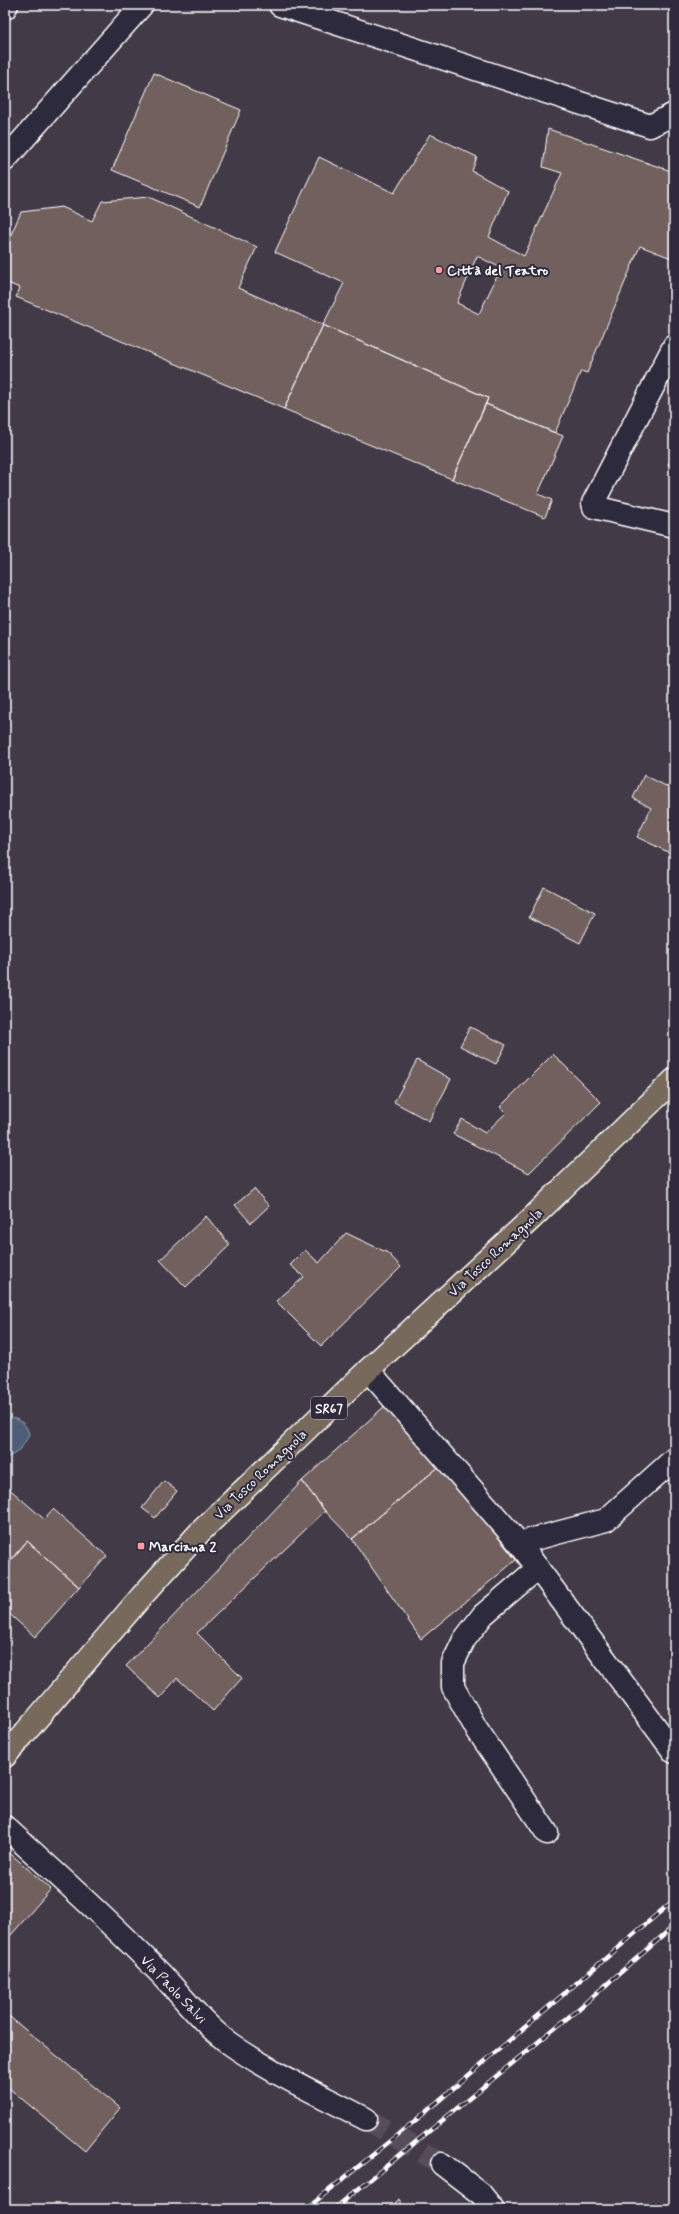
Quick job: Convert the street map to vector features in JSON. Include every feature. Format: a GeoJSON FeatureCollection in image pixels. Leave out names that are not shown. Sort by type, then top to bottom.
{"type":"FeatureCollection","features":[{"type":"Feature","properties":{"kind":"main road","name":"Via Tosco Romagnola"},"geometry":{"type":"LineString","coordinates":[[5,1756],[141,1597],[200,1532],[368,1370],[531,1219],[674,1080]]}},
{"type":"Feature","properties":{"kind":"street"},"geometry":{"type":"LineString","coordinates":[[5,160],[142,5]]}},
{"type":"Feature","properties":{"kind":"street"},"geometry":{"type":"LineString","coordinates":[[280,5],[650,126],[674,114]]}},
{"type":"Feature","properties":{"kind":"street"},"geometry":{"type":"LineString","coordinates":[[674,346],[593,503],[594,507],[674,526]]}},
{"type":"Feature","properties":{"kind":"street"},"geometry":{"type":"LineString","coordinates":[[368,1370],[519,1543],[674,1752]]}},
{"type":"Feature","properties":{"kind":"street"},"geometry":{"type":"LineString","coordinates":[[519,1543],[606,1520],[674,1459]]}},
{"type":"Feature","properties":{"kind":"street"},"geometry":{"type":"LineString","coordinates":[[538,1568],[483,1615],[464,1640],[453,1664],[453,1687],[476,1728],[547,1833]]}},
{"type":"Feature","properties":{"kind":"street","name":"Via Paolo Salvi"},"geometry":{"type":"LineString","coordinates":[[5,1827],[76,1891],[162,1975],[196,2012],[229,2042],[269,2068],[366,2119]]}},
{"type":"Feature","properties":{"kind":"street"},"geometry":{"type":"LineString","coordinates":[[442,2164],[481,2194],[493,2209]]}},
{"type":"Feature","properties":{"kind":"water"},"geometry":{"type":"Polygon","coordinates":[[[7,1418],[18,1420],[24,1424],[29,1434],[20,1449],[13,1455],[5,1458],[5,1420],[7,1418]]]}},
{"type":"Feature","properties":{"kind":"building"},"geometry":{"type":"Polygon","coordinates":[[[154,73],[241,110],[200,207],[112,170],[154,73]]]}},
{"type":"Feature","properties":{"kind":"building"},"geometry":{"type":"Polygon","coordinates":[[[548,129],[674,172],[674,259],[640,246],[587,373],[581,371],[555,433],[486,404],[488,398],[323,325],[344,283],[275,252],[319,157],[394,193],[430,134],[477,157],[472,171],[508,191],[489,237],[524,256],[562,173],[543,167],[548,129]],[[477,256],[457,303],[479,314],[501,268],[477,256]]]}},
{"type":"Feature","properties":{"kind":"building"},"geometry":{"type":"Polygon","coordinates":[[[149,197],[257,247],[238,288],[323,325],[284,409],[16,297],[20,288],[5,282],[5,248],[21,212],[62,207],[92,221],[102,201],[149,197]]]}},
{"type":"Feature","properties":{"kind":"building"},"geometry":{"type":"Polygon","coordinates":[[[323,325],[488,398],[452,479],[284,409],[323,325]]]}},
{"type":"Feature","properties":{"kind":"building"},"geometry":{"type":"Polygon","coordinates":[[[486,404],[563,436],[538,494],[552,500],[545,517],[452,479],[486,404]]]}},
{"type":"Feature","properties":{"kind":"building"},"geometry":{"type":"Polygon","coordinates":[[[674,452],[674,467],[668,465],[674,452]]]}},
{"type":"Feature","properties":{"kind":"building"},"geometry":{"type":"Polygon","coordinates":[[[644,775],[674,790],[674,855],[637,837],[651,808],[633,798],[644,775]]]}},
{"type":"Feature","properties":{"kind":"building"},"geometry":{"type":"Polygon","coordinates":[[[544,887],[595,913],[580,943],[529,917],[544,887]]]}},
{"type":"Feature","properties":{"kind":"building"},"geometry":{"type":"Polygon","coordinates":[[[470,1027],[506,1045],[496,1064],[460,1046],[470,1027]]]}},
{"type":"Feature","properties":{"kind":"building"},"geometry":{"type":"Polygon","coordinates":[[[553,1054],[601,1102],[529,1173],[453,1134],[462,1119],[485,1133],[506,1113],[500,1107],[553,1054]]]}},
{"type":"Feature","properties":{"kind":"building"},"geometry":{"type":"Polygon","coordinates":[[[417,1060],[451,1079],[429,1121],[394,1102],[417,1060]]]}},
{"type":"Feature","properties":{"kind":"building"},"geometry":{"type":"Polygon","coordinates":[[[254,1189],[269,1206],[251,1223],[235,1205],[254,1189]]]}},
{"type":"Feature","properties":{"kind":"building"},"geometry":{"type":"Polygon","coordinates":[[[206,1216],[230,1245],[186,1287],[160,1260],[206,1216]]]}},
{"type":"Feature","properties":{"kind":"building"},"geometry":{"type":"Polygon","coordinates":[[[346,1233],[388,1253],[401,1267],[321,1346],[276,1301],[304,1277],[290,1265],[305,1250],[319,1263],[346,1233]]]}},
{"type":"Feature","properties":{"kind":"building"},"geometry":{"type":"Polygon","coordinates":[[[387,1404],[441,1465],[352,1539],[325,1511],[302,1481],[387,1404]]]}},
{"type":"Feature","properties":{"kind":"building"},"geometry":{"type":"Polygon","coordinates":[[[441,1465],[516,1560],[421,1639],[352,1539],[441,1465]]]}},
{"type":"Feature","properties":{"kind":"building"},"geometry":{"type":"Polygon","coordinates":[[[164,1481],[177,1491],[155,1518],[142,1508],[164,1481]]]}},
{"type":"Feature","properties":{"kind":"building"},"geometry":{"type":"Polygon","coordinates":[[[302,1481],[325,1511],[197,1633],[242,1678],[213,1711],[177,1678],[160,1698],[126,1666],[302,1481]]]}},
{"type":"Feature","properties":{"kind":"building"},"geometry":{"type":"Polygon","coordinates":[[[5,1485],[44,1519],[53,1509],[107,1556],[79,1587],[27,1541],[5,1566],[5,1485]]]}},
{"type":"Feature","properties":{"kind":"building"},"geometry":{"type":"Polygon","coordinates":[[[27,1541],[79,1587],[35,1637],[5,1610],[5,1568],[27,1541]]]}},
{"type":"Feature","properties":{"kind":"building"},"geometry":{"type":"Polygon","coordinates":[[[5,1849],[51,1889],[5,1942],[5,1849]]]}},
{"type":"Feature","properties":{"kind":"building"},"geometry":{"type":"Polygon","coordinates":[[[5,2013],[120,2108],[85,2151],[5,2085],[5,2013]]]}},
{"type":"Feature","properties":{"kind":"building"},"geometry":{"type":"Polygon","coordinates":[[[399,2199],[404,2209],[389,2209],[399,2199]]]}},
{"type":"Feature","properties":{"kind":"tunnel"},"geometry":{"type":"LineString","coordinates":[[366,2119],[442,2164]]}},
{"type":"Feature","properties":{"kind":"railway"},"geometry":{"type":"LineString","coordinates":[[306,2209],[422,2115],[674,1900]]}},
{"type":"Feature","properties":{"kind":"railway"},"geometry":{"type":"LineString","coordinates":[[334,2209],[576,2011],[674,1926]]}},
{"type":"Feature","properties":{"kind":"place","name":"Città del Teatro"},"geometry":{"type":"Point","coordinates":[439,270]}},
{"type":"Feature","properties":{"kind":"place","name":"Marciana 2"},"geometry":{"type":"Point","coordinates":[141,1546]}}]}
